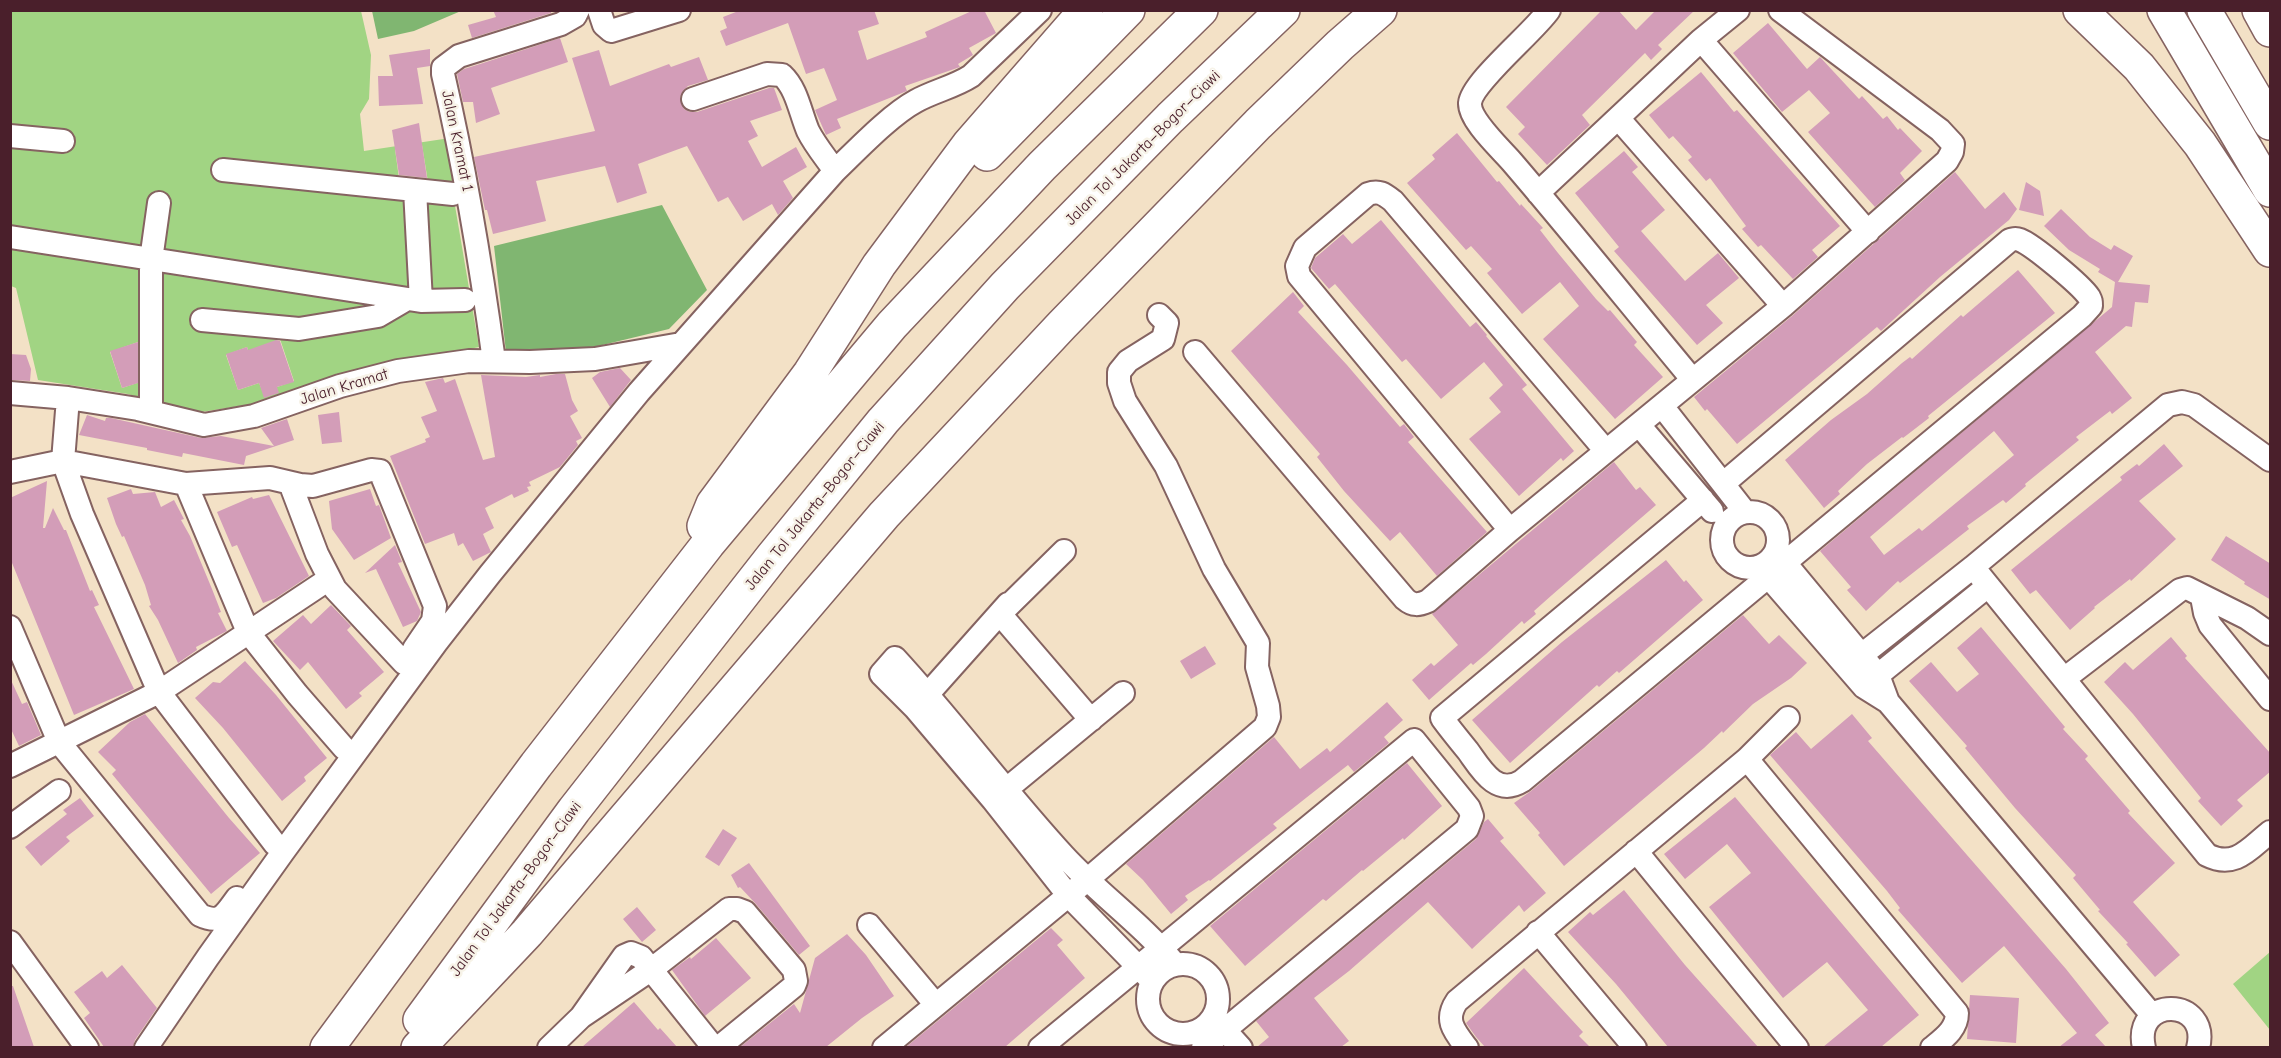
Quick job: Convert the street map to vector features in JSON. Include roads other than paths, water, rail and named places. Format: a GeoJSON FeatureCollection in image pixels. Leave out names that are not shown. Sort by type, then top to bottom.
{"type":"FeatureCollection","features":[{"type":"Feature","properties":{"kind":"highway"},"geometry":{"type":"LineString","coordinates":[[686,573],[713,504],[810,373],[879,265],[969,144],[1086,10]]}},
{"type":"Feature","properties":{"kind":"highway"},"geometry":{"type":"LineString","coordinates":[[879,265],[1128,10]]}},
{"type":"Feature","properties":{"kind":"highway"},"geometry":{"type":"LineString","coordinates":[[327,1047],[536,765],[686,573],[892,326],[1042,166],[1201,10]]}},
{"type":"Feature","properties":{"kind":"highway","name":"Jalan Tol Jakarta–Bogor–Ciawi"},"geometry":{"type":"LineString","coordinates":[[400,1047],[581,801],[772,557],[883,421],[1022,270],[1170,118],[1283,10]]}},
{"type":"Feature","properties":{"kind":"highway"},"geometry":{"type":"LineString","coordinates":[[418,1047],[527,933],[900,498],[1062,325],[1258,124],[1380,10]]}},
{"type":"Feature","properties":{"kind":"highway"},"geometry":{"type":"LineString","coordinates":[[2080,10],[2139,67],[2200,144],[2271,250]]}},
{"type":"Feature","properties":{"kind":"highway"},"geometry":{"type":"LineString","coordinates":[[2164,10],[2271,190]]}},
{"type":"Feature","properties":{"kind":"highway"},"geometry":{"type":"LineString","coordinates":[[2204,10],[2271,123]]}},
{"type":"Feature","properties":{"kind":"highway"},"geometry":{"type":"LineString","coordinates":[[2259,10],[2271,30]]}},
{"type":"Feature","properties":{"kind":"street","name":"Jalan Kramat 1"},"geometry":{"type":"LineString","coordinates":[[494,361],[482,268],[459,144],[442,74],[443,68],[459,56],[570,20],[578,10]]}},
{"type":"Feature","properties":{"kind":"street"},"geometry":{"type":"LineString","coordinates":[[599,10],[603,25],[611,31],[679,10]]}},
{"type":"Feature","properties":{"kind":"street"},"geometry":{"type":"LineString","coordinates":[[146,1047],[208,957],[436,643],[614,422],[681,344],[835,171],[871,137],[914,101],[953,86],[971,76],[1040,10]]}},
{"type":"Feature","properties":{"kind":"street"},"geometry":{"type":"LineString","coordinates":[[1549,10],[1485,78],[1471,98],[1470,106],[1483,129],[1692,379]]}},
{"type":"Feature","properties":{"kind":"street"},"geometry":{"type":"LineString","coordinates":[[1538,193],[1701,40],[1738,10]]}},
{"type":"Feature","properties":{"kind":"street"},"geometry":{"type":"LineString","coordinates":[[1195,352],[1411,604],[1420,605],[1428,601],[1510,530],[1783,306],[1938,171],[1952,152],[1953,144],[1940,130],[1780,10]]}},
{"type":"Feature","properties":{"kind":"street"},"geometry":{"type":"LineString","coordinates":[[1701,40],[1868,232]]}},
{"type":"Feature","properties":{"kind":"street"},"geometry":{"type":"LineString","coordinates":[[693,99],[767,74],[782,75],[794,92],[809,132],[835,171]]}},
{"type":"Feature","properties":{"kind":"street"},"geometry":{"type":"LineString","coordinates":[[1618,118],[1783,306]]}},
{"type":"Feature","properties":{"kind":"street"},"geometry":{"type":"LineString","coordinates":[[10,136],[63,141]]}},
{"type":"Feature","properties":{"kind":"street"},"geometry":{"type":"LineString","coordinates":[[223,170],[453,194]]}},
{"type":"Feature","properties":{"kind":"street"},"geometry":{"type":"LineString","coordinates":[[414,300],[415,190]]}},
{"type":"Feature","properties":{"kind":"street"},"geometry":{"type":"LineString","coordinates":[[1510,530],[1299,276],[1297,266],[1299,257],[1305,248],[1368,194],[1375,191],[1393,201],[1606,451]]}},
{"type":"Feature","properties":{"kind":"street"},"geometry":{"type":"LineString","coordinates":[[151,411],[152,260],[159,202]]}},
{"type":"Feature","properties":{"kind":"street"},"geometry":{"type":"LineString","coordinates":[[10,237],[414,300],[465,300]]}},
{"type":"Feature","properties":{"kind":"street"},"geometry":{"type":"LineString","coordinates":[[1703,500],[1442,718],[1488,778],[1506,786],[1514,786],[1522,781],[1772,564],[2082,316],[2091,306],[2087,295],[2026,244],[2019,240],[2010,240],[1724,483]]}},
{"type":"Feature","properties":{"kind":"street"},"geometry":{"type":"LineString","coordinates":[[202,320],[299,329],[378,316],[414,300]]}},
{"type":"Feature","properties":{"kind":"street"},"geometry":{"type":"LineString","coordinates":[[884,1047],[1087,880],[1265,727],[1269,717],[1257,667],[1258,643],[1219,577],[1166,466],[1125,401],[1119,383],[1119,372],[1128,361],[1163,339],[1167,323],[1159,315]]}},
{"type":"Feature","properties":{"kind":"street","name":"Jalan Kramat"},"geometry":{"type":"LineString","coordinates":[[10,393],[68,398],[151,411],[194,424],[213,424],[254,416],[340,386],[398,370],[455,362],[553,362],[595,359],[681,344]]}},
{"type":"Feature","properties":{"kind":"street"},"geometry":{"type":"LineString","coordinates":[[68,398],[63,461],[82,514],[159,692],[275,844]]}},
{"type":"Feature","properties":{"kind":"street"},"geometry":{"type":"LineString","coordinates":[[1853,661],[1973,567],[2168,405],[2182,402],[2194,405],[2271,460]]}},
{"type":"Feature","properties":{"kind":"street"},"geometry":{"type":"LineString","coordinates":[[1662,406],[1745,512]]}},
{"type":"Feature","properties":{"kind":"street"},"geometry":{"type":"LineString","coordinates":[[1638,425],[1725,525]]}},
{"type":"Feature","properties":{"kind":"street"},"geometry":{"type":"LineString","coordinates":[[10,472],[63,461],[186,484],[270,478],[300,485],[325,484],[376,469],[385,478],[435,606],[433,621],[226,913],[219,919],[210,920],[200,915],[59,742],[10,627]]}},
{"type":"Feature","properties":{"kind":"street"},"geometry":{"type":"LineString","coordinates":[[290,483],[329,579],[349,606],[404,663]]}},
{"type":"Feature","properties":{"kind":"street"},"geometry":{"type":"LineString","coordinates":[[186,484],[248,632],[344,748]]}},
{"type":"Feature","properties":{"kind":"street"},"geometry":{"type":"LineString","coordinates":[[1745,512],[1760,513],[1773,522],[1779,537],[1772,564],[1746,568],[1733,563],[1724,553],[1721,539],[1725,525],[1733,516],[1745,512]]}},
{"type":"Feature","properties":{"kind":"street"},"geometry":{"type":"LineString","coordinates":[[1062,548],[921,701],[1000,794],[1087,880],[1168,956],[1203,969],[1213,979],[1218,992],[1220,1023],[1241,1047]]}},
{"type":"Feature","properties":{"kind":"street"},"geometry":{"type":"LineString","coordinates":[[1772,564],[2152,1015]]}},
{"type":"Feature","properties":{"kind":"street"},"geometry":{"type":"LineString","coordinates":[[1973,567],[2207,855],[2226,861],[2234,859],[2271,832]]}},
{"type":"Feature","properties":{"kind":"street"},"geometry":{"type":"LineString","coordinates":[[10,766],[159,692],[329,579]]}},
{"type":"Feature","properties":{"kind":"street"},"geometry":{"type":"LineString","coordinates":[[1871,681],[1988,585]]}},
{"type":"Feature","properties":{"kind":"street"},"geometry":{"type":"LineString","coordinates":[[2064,679],[2180,590],[2187,588],[2247,618],[2271,634]]}},
{"type":"Feature","properties":{"kind":"street"},"geometry":{"type":"LineString","coordinates":[[2202,597],[2205,613],[2211,625],[2271,699]]}},
{"type":"Feature","properties":{"kind":"street"},"geometry":{"type":"LineString","coordinates":[[1000,614],[1091,720]]}},
{"type":"Feature","properties":{"kind":"street"},"geometry":{"type":"LineString","coordinates":[[1000,794],[1123,693]]}},
{"type":"Feature","properties":{"kind":"street"},"geometry":{"type":"LineString","coordinates":[[1467,1047],[1456,1034],[1450,1020],[1451,1010],[1457,1001],[1635,850],[1747,759],[1788,718]]}},
{"type":"Feature","properties":{"kind":"street"},"geometry":{"type":"LineString","coordinates":[[1000,794],[1068,895],[1146,973],[1147,1002],[1155,1022],[1174,1034],[1202,1043],[1220,1023],[1467,829],[1472,816],[1462,797],[1414,740],[1168,956],[1162,970],[1146,973],[1040,1047]]}},
{"type":"Feature","properties":{"kind":"street"},"geometry":{"type":"LineString","coordinates":[[1747,759],[1957,1012],[1957,1021],[1952,1030],[1932,1047]]}},
{"type":"Feature","properties":{"kind":"street"},"geometry":{"type":"LineString","coordinates":[[10,827],[59,791]]}},
{"type":"Feature","properties":{"kind":"street"},"geometry":{"type":"LineString","coordinates":[[1635,850],[1797,1047]]}},
{"type":"Feature","properties":{"kind":"street"},"geometry":{"type":"LineString","coordinates":[[549,1047],[581,1017],[627,954],[636,954],[652,969],[716,1047],[794,986],[796,981],[794,970],[745,912],[737,909],[729,909],[652,969]]}},
{"type":"Feature","properties":{"kind":"street"},"geometry":{"type":"LineString","coordinates":[[869,925],[936,1005]]}},
{"type":"Feature","properties":{"kind":"street"},"geometry":{"type":"LineString","coordinates":[[1538,932],[1635,1047]]}},
{"type":"Feature","properties":{"kind":"street"},"geometry":{"type":"LineString","coordinates":[[14,953],[87,1047]]}},
{"type":"Feature","properties":{"kind":"street"},"geometry":{"type":"LineString","coordinates":[[2144,1047],[2142,1037],[2145,1025],[2152,1015],[2167,1008],[2190,1015],[2199,1029],[2198,1047]]}}]}
